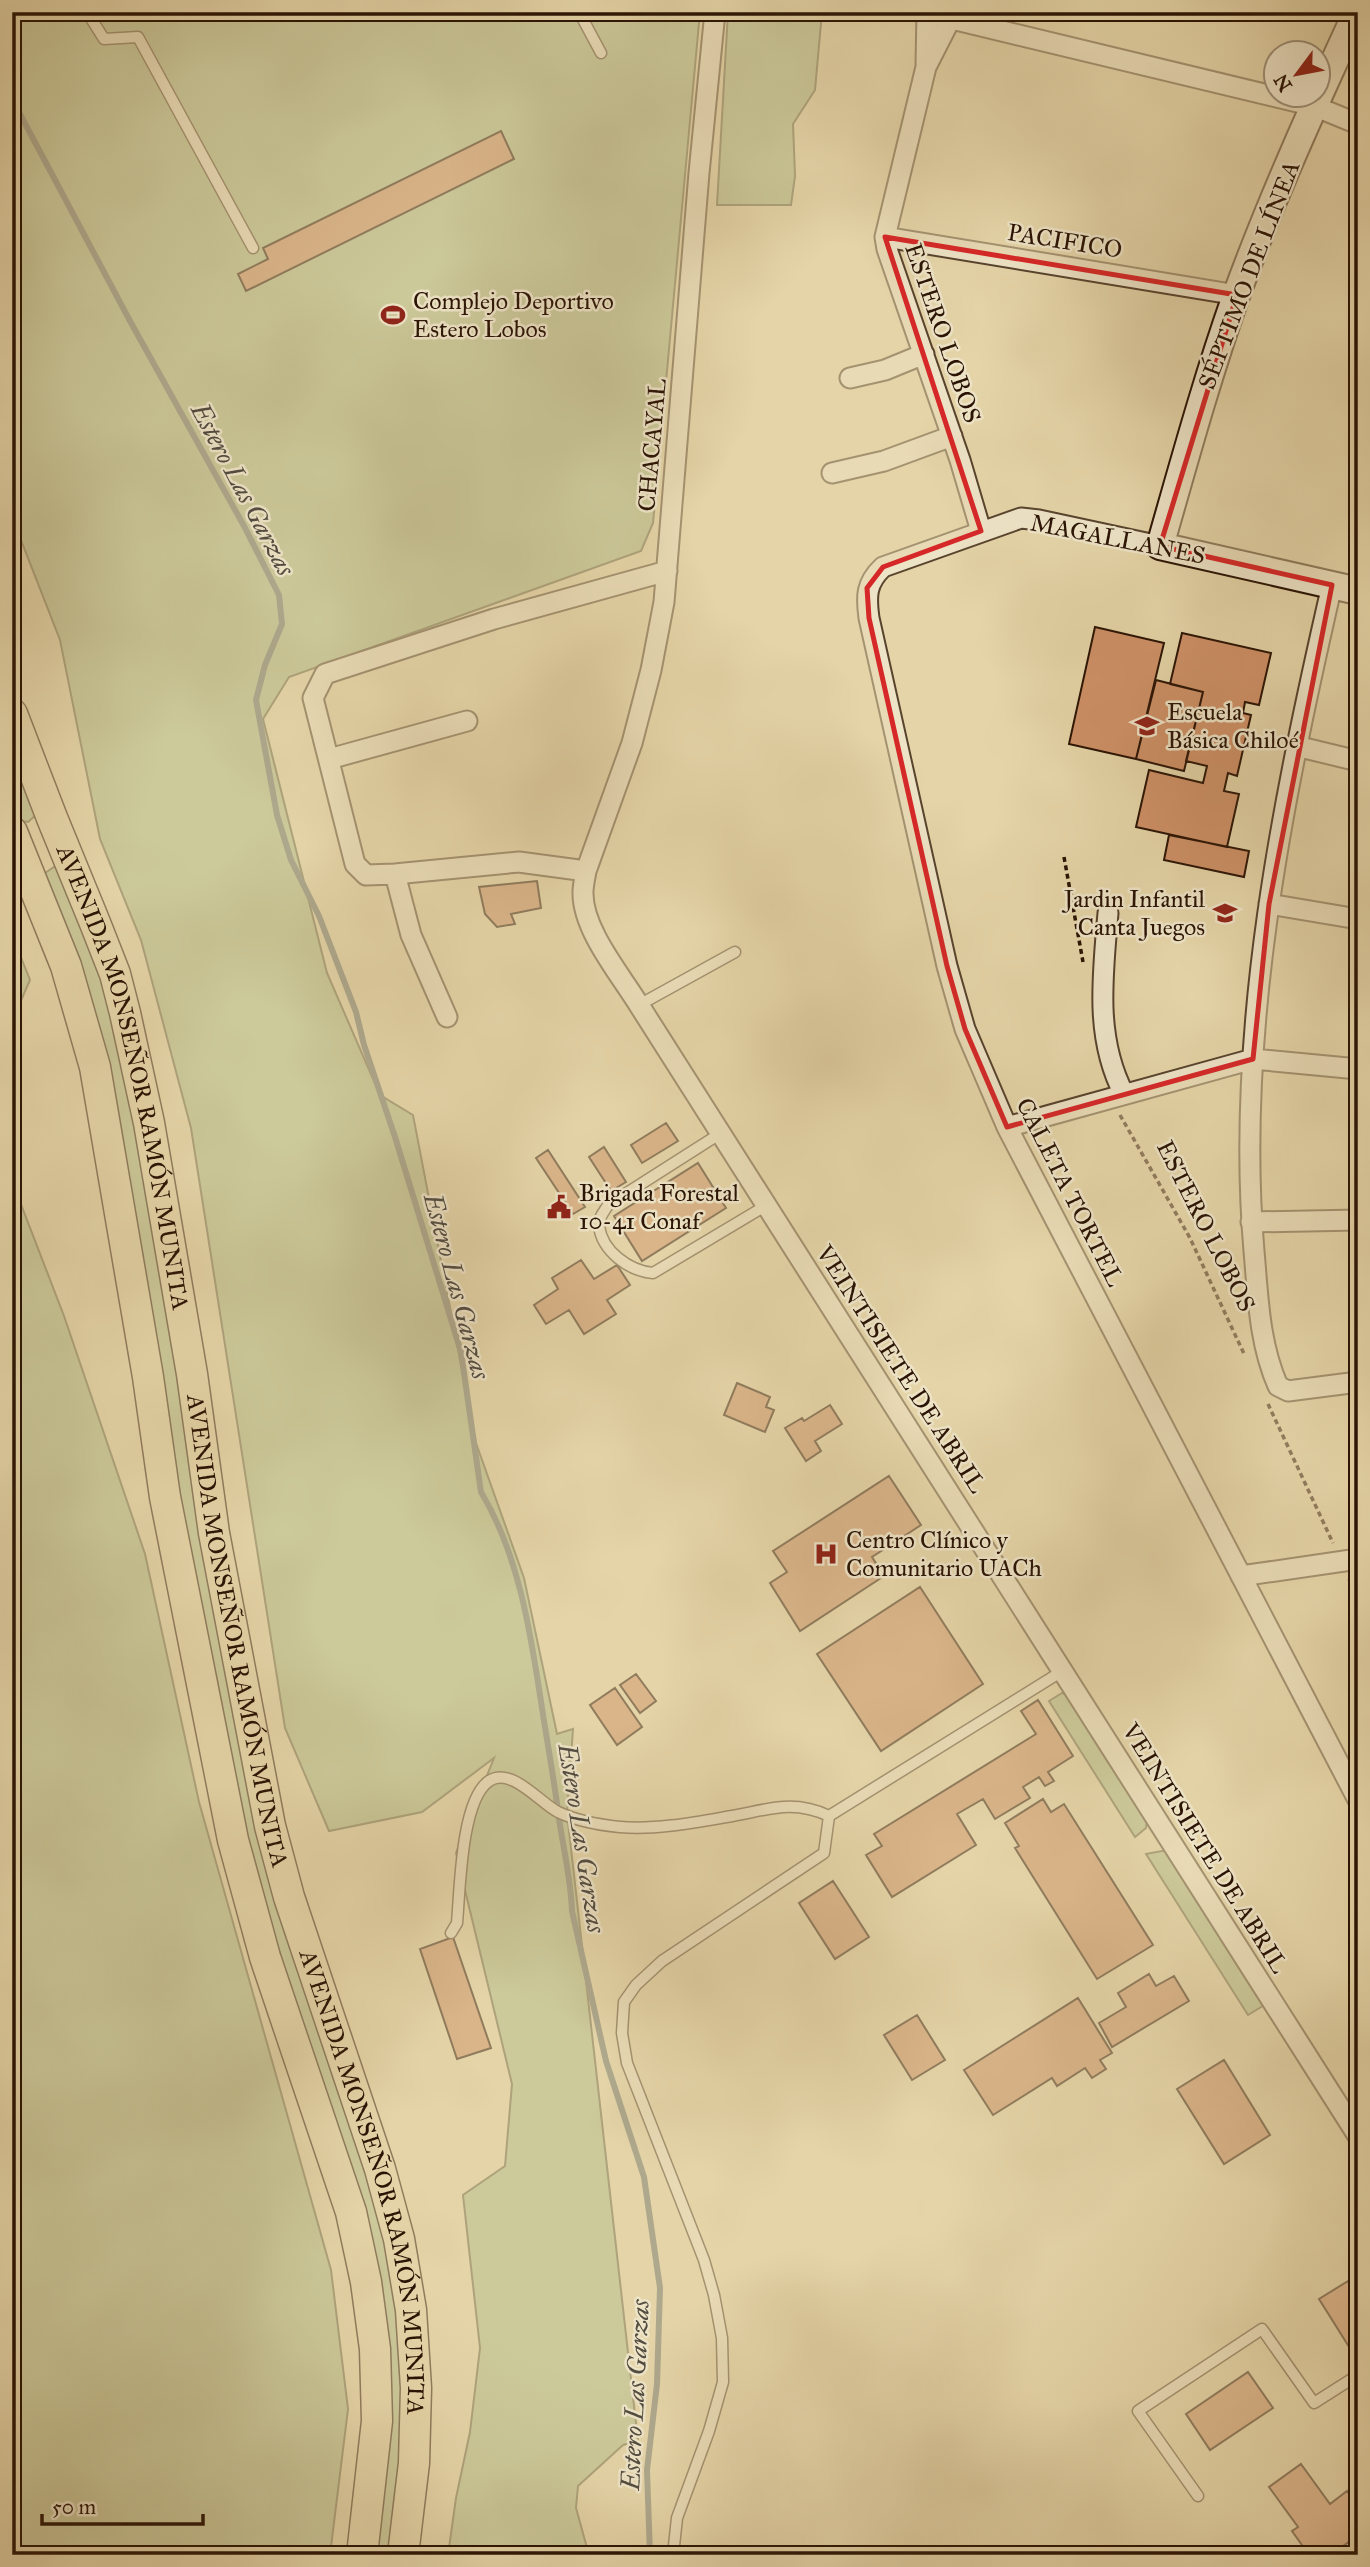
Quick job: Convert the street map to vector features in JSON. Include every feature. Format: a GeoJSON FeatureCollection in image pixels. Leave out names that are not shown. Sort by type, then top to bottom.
{"type":"FeatureCollection","features":[{"type":"Feature","properties":{"kind":"main road","name":"AVENIDA MONSEÑOR RAMÓN MUNITA"},"geometry":{"type":"LineString","coordinates":[[17,705],[52,818],[115,974],[142,1084],[192,1374],[214,1532],[270,1826],[289,1898],[383,2179],[406,2273],[416,2388],[414,2463],[403,2555]]}},
{"type":"Feature","properties":{"kind":"main road"},"geometry":{"type":"LineString","coordinates":[[13,834],[52,818]]}},
{"type":"Feature","properties":{"kind":"main road","name":"AVENIDA MONSEÑOR RAMÓN MUNITA"},"geometry":{"type":"LineString","coordinates":[[13,834],[70,977],[95,1067],[148,1377],[165,1497],[233,1840],[265,1957],[348,2203],[366,2282],[375,2350],[377,2410],[362,2555]]}},
{"type":"Feature","properties":{"kind":"main road"},"geometry":{"type":"LineString","coordinates":[[29,870],[66,854]]}},
{"type":"Feature","properties":{"kind":"street","name":"CHACAYAL"},"geometry":{"type":"LineString","coordinates":[[586,870],[632,743],[651,670],[664,602],[715,12]]}},
{"type":"Feature","properties":{"kind":"street","name":"SÉPTIMO DE LÍNEA"},"geometry":{"type":"LineString","coordinates":[[1332,67],[1357,12]]}},
{"type":"Feature","properties":{"kind":"street"},"geometry":{"type":"LineString","coordinates":[[927,13],[953,15],[1262,93]]}},
{"type":"Feature","properties":{"kind":"street","name":"ESTERO LOBOS"},"geometry":{"type":"LineString","coordinates":[[927,13],[926,67],[885,237],[981,531]]}},
{"type":"Feature","properties":{"kind":"street","name":"ESTERO LOBOS"},"geometry":{"type":"LineString","coordinates":[[926,67],[953,15]]}},
{"type":"Feature","properties":{"kind":"street","name":"SÉPTIMO DE LÍNEA"},"geometry":{"type":"LineString","coordinates":[[1160,545],[1196,417],[1237,295],[1313,108]]}},
{"type":"Feature","properties":{"kind":"street"},"geometry":{"type":"LineString","coordinates":[[1319,108],[1358,124]]}},
{"type":"Feature","properties":{"kind":"street","name":"PACIFICO"},"geometry":{"type":"LineString","coordinates":[[885,237],[1237,295]]}},
{"type":"Feature","properties":{"kind":"street"},"geometry":{"type":"LineString","coordinates":[[850,378],[885,370],[924,354]]}},
{"type":"Feature","properties":{"kind":"street"},"geometry":{"type":"LineString","coordinates":[[832,473],[884,461],[952,436]]}},
{"type":"Feature","properties":{"kind":"street","name":"MAGALLANES"},"geometry":{"type":"LineString","coordinates":[[883,567],[1021,518],[1351,587]]}},
{"type":"Feature","properties":{"kind":"street","name":"CALETA TORTEL"},"geometry":{"type":"LineString","coordinates":[[883,567],[867,588],[869,618],[947,966],[965,1029],[1007,1127],[1358,1800]]}},
{"type":"Feature","properties":{"kind":"street"},"geometry":{"type":"LineString","coordinates":[[586,870],[519,862],[366,875],[355,864],[313,698],[324,674],[494,619],[667,570]]}},
{"type":"Feature","properties":{"kind":"street"},"geometry":{"type":"LineString","coordinates":[[1351,587],[1296,746],[1269,904],[1253,1059],[1248,1140],[1251,1222],[1261,1328],[1275,1379],[1281,1389],[1288,1391],[1358,1382]]}},
{"type":"Feature","properties":{"kind":"street"},"geometry":{"type":"LineString","coordinates":[[328,759],[467,722]]}},
{"type":"Feature","properties":{"kind":"street"},"geometry":{"type":"LineString","coordinates":[[1296,746],[1358,761]]}},
{"type":"Feature","properties":{"kind":"street","name":"VEINTISIETE DE ABRIL"},"geometry":{"type":"LineString","coordinates":[[586,870],[583,893],[586,912],[595,934],[1358,2136]]}},
{"type":"Feature","properties":{"kind":"street"},"geometry":{"type":"LineString","coordinates":[[395,874],[411,935],[446,1017]]}},
{"type":"Feature","properties":{"kind":"street"},"geometry":{"type":"LineString","coordinates":[[1269,904],[1358,919]]}},
{"type":"Feature","properties":{"kind":"street"},"geometry":{"type":"LineString","coordinates":[[1108,913],[1101,997],[1107,1047],[1118,1095]]}},
{"type":"Feature","properties":{"kind":"street"},"geometry":{"type":"LineString","coordinates":[[1007,1127],[1253,1059],[1358,1069]]}},
{"type":"Feature","properties":{"kind":"street"},"geometry":{"type":"LineString","coordinates":[[1251,1222],[1358,1220]]}},
{"type":"Feature","properties":{"kind":"street"},"geometry":{"type":"LineString","coordinates":[[1241,1576],[1349,1560]]}},
{"type":"Feature","properties":{"kind":"lane"},"geometry":{"type":"LineString","coordinates":[[87,12],[104,39],[138,37],[253,247]]}},
{"type":"Feature","properties":{"kind":"lane"},"geometry":{"type":"LineString","coordinates":[[579,12],[601,53]]}},
{"type":"Feature","properties":{"kind":"lane"},"geometry":{"type":"LineString","coordinates":[[639,1004],[736,952]]}},
{"type":"Feature","properties":{"kind":"lane"},"geometry":{"type":"LineString","coordinates":[[721,1133],[608,1205],[601,1215],[599,1225],[611,1250],[634,1269],[653,1273],[767,1205]]}},
{"type":"Feature","properties":{"kind":"lane"},"geometry":{"type":"LineString","coordinates":[[673,2555],[677,2518],[709,2431],[723,2382],[722,2338],[704,2260],[627,2063],[622,2033],[624,2002],[636,1985],[662,1961],[824,1853],[830,1816],[1064,1670]]}},
{"type":"Feature","properties":{"kind":"lane"},"geometry":{"type":"LineString","coordinates":[[451,1933],[457,1923],[469,1812],[476,1795],[488,1781],[496,1777],[517,1782],[558,1812],[625,1828],[727,1817],[764,1808],[811,1807],[830,1816]]}},
{"type":"Feature","properties":{"kind":"lane"},"geometry":{"type":"LineString","coordinates":[[1198,2496],[1138,2411],[1262,2329],[1314,2403],[1358,2375]]}},
{"type":"Feature","properties":{"kind":"path"},"geometry":{"type":"LineString","coordinates":[[12,669],[17,705]]}},
{"type":"Feature","properties":{"kind":"path"},"geometry":{"type":"LineString","coordinates":[[1064,858],[1085,974]]}},
{"type":"Feature","properties":{"kind":"path","name":"ESTERO LOBOS"},"geometry":{"type":"LineString","coordinates":[[1118,1095],[1121,1119],[1190,1238],[1250,1367]]}},
{"type":"Feature","properties":{"kind":"path"},"geometry":{"type":"LineString","coordinates":[[1266,1401],[1349,1560],[1358,1600]]}},
{"type":"Feature","properties":{"kind":"highlighted area"},"geometry":{"type":"Polygon","coordinates":[[[885,237],[1237,295],[1160,546],[1332,585],[1269,904],[1253,1059],[1007,1127],[965,1029],[947,966],[869,618],[867,588],[883,567],[981,531],[885,237]]]}},
{"type":"Feature","properties":{"kind":"green space"},"geometry":{"type":"Polygon","coordinates":[[[12,12],[700,12],[653,523],[641,551],[289,677],[263,719],[327,973],[380,1095],[413,1115],[476,1443],[524,1578],[557,1734],[573,1729],[567,1813],[638,2441],[623,2445],[578,2486],[576,2508],[589,2555],[448,2555],[456,2498],[470,2432],[480,2348],[463,2195],[505,2166],[512,2084],[456,1853],[494,1758],[422,1812],[329,1831],[285,1728],[191,1128],[141,940],[100,839],[60,640],[12,517],[12,481],[19,446],[12,427],[12,12]]]}},
{"type":"Feature","properties":{"kind":"green space"},"geometry":{"type":"Polygon","coordinates":[[[728,12],[822,12],[815,90],[793,124],[795,176],[791,205],[717,205],[728,12]]]}},
{"type":"Feature","properties":{"kind":"green space"},"geometry":{"type":"Polygon","coordinates":[[[12,749],[36,815],[28,822],[20,821],[12,805],[12,749]]]}},
{"type":"Feature","properties":{"kind":"green space"},"geometry":{"type":"Polygon","coordinates":[[[54,867],[61,870],[111,1005],[141,1144],[198,1502],[392,2264],[405,2395],[392,2555],[374,2555],[388,2410],[258,1894],[44,877],[45,873],[54,867]]]}},
{"type":"Feature","properties":{"kind":"green space"},"geometry":{"type":"Polygon","coordinates":[[[12,935],[30,980],[12,1021],[12,935]]]}},
{"type":"Feature","properties":{"kind":"green space"},"geometry":{"type":"Polygon","coordinates":[[[12,1181],[64,1316],[145,1554],[199,1802],[331,2270],[348,2409],[330,2555],[12,2555],[12,1181]]]}},
{"type":"Feature","properties":{"kind":"green space"},"geometry":{"type":"Polygon","coordinates":[[[1062,1693],[1069,1695],[1147,1821],[1146,1828],[1135,1837],[1049,1701],[1062,1693]]]}},
{"type":"Feature","properties":{"kind":"green space"},"geometry":{"type":"Polygon","coordinates":[[[1167,1850],[1266,2004],[1248,2015],[1146,1854],[1167,1850]]]}},
{"type":"Feature","properties":{"kind":"building"},"geometry":{"type":"Polygon","coordinates":[[[501,131],[514,159],[246,291],[238,274],[268,259],[263,248],[501,131]]]}},
{"type":"Feature","properties":{"kind":"building"},"geometry":{"type":"Polygon","coordinates":[[[1095,627],[1164,643],[1136,759],[1069,744],[1095,627]]]}},
{"type":"Feature","properties":{"kind":"building"},"geometry":{"type":"Polygon","coordinates":[[[1182,633],[1271,653],[1259,705],[1245,702],[1243,713],[1251,715],[1237,776],[1228,773],[1224,791],[1239,794],[1227,847],[1136,827],[1149,770],[1203,783],[1207,766],[1186,761],[1203,692],[1170,684],[1182,633]]]}},
{"type":"Feature","properties":{"kind":"building"},"geometry":{"type":"Polygon","coordinates":[[[1156,680],[1203,692],[1184,771],[1136,759],[1156,680]]]}},
{"type":"Feature","properties":{"kind":"building"},"geometry":{"type":"Polygon","coordinates":[[[1169,835],[1249,851],[1244,877],[1164,860],[1169,835]]]}},
{"type":"Feature","properties":{"kind":"building"},"geometry":{"type":"Polygon","coordinates":[[[537,881],[541,908],[511,914],[515,924],[497,927],[485,914],[479,887],[537,881]]]}},
{"type":"Feature","properties":{"kind":"building"},"geometry":{"type":"Polygon","coordinates":[[[666,1123],[678,1141],[642,1163],[631,1145],[666,1123]]]}},
{"type":"Feature","properties":{"kind":"building"},"geometry":{"type":"Polygon","coordinates":[[[604,1147],[626,1182],[611,1191],[589,1157],[604,1147]]]}},
{"type":"Feature","properties":{"kind":"building"},"geometry":{"type":"Polygon","coordinates":[[[548,1150],[585,1207],[573,1214],[536,1158],[548,1150]]]}},
{"type":"Feature","properties":{"kind":"building"},"geometry":{"type":"Polygon","coordinates":[[[698,1163],[726,1208],[642,1261],[614,1216],[698,1163]]]}},
{"type":"Feature","properties":{"kind":"building"},"geometry":{"type":"Polygon","coordinates":[[[581,1260],[594,1279],[617,1265],[630,1285],[607,1300],[616,1314],[584,1334],[569,1310],[546,1324],[534,1305],[558,1289],[552,1278],[581,1260]]]}},
{"type":"Feature","properties":{"kind":"building"},"geometry":{"type":"Polygon","coordinates":[[[737,1383],[770,1397],[766,1407],[774,1410],[765,1432],[724,1415],[737,1383]]]}},
{"type":"Feature","properties":{"kind":"building"},"geometry":{"type":"Polygon","coordinates":[[[830,1405],[842,1424],[815,1441],[821,1451],[806,1461],[785,1428],[802,1418],[804,1421],[830,1405]]]}},
{"type":"Feature","properties":{"kind":"building","name":"Centro Clínico y Comunitario UACh"},"geometry":{"type":"Polygon","coordinates":[[[889,1476],[921,1525],[872,1557],[884,1576],[800,1631],[770,1583],[787,1572],[773,1551],[889,1476]]]}},
{"type":"Feature","properties":{"kind":"building"},"geometry":{"type":"Polygon","coordinates":[[[920,1587],[983,1684],[881,1751],[817,1654],[920,1587]]]}},
{"type":"Feature","properties":{"kind":"building"},"geometry":{"type":"Polygon","coordinates":[[[636,1674],[656,1701],[640,1713],[620,1685],[636,1674]]]}},
{"type":"Feature","properties":{"kind":"building"},"geometry":{"type":"Polygon","coordinates":[[[615,1688],[642,1727],[617,1745],[590,1705],[615,1688]]]}},
{"type":"Feature","properties":{"kind":"building"},"geometry":{"type":"Polygon","coordinates":[[[1038,1700],[1073,1756],[1048,1772],[1054,1781],[1045,1786],[1039,1777],[1023,1787],[1030,1798],[995,1819],[983,1799],[957,1814],[976,1845],[892,1897],[866,1855],[882,1846],[874,1834],[1036,1734],[1021,1711],[1038,1700]]]}},
{"type":"Feature","properties":{"kind":"building"},"geometry":{"type":"Polygon","coordinates":[[[1043,1799],[1051,1812],[1064,1804],[1153,1945],[1097,1979],[1015,1848],[1019,1846],[1005,1823],[1043,1799]]]}},
{"type":"Feature","properties":{"kind":"building"},"geometry":{"type":"Polygon","coordinates":[[[833,1881],[869,1937],[835,1959],[799,1903],[833,1881]]]}},
{"type":"Feature","properties":{"kind":"building"},"geometry":{"type":"Polygon","coordinates":[[[453,1937],[491,2048],[457,2059],[420,1949],[453,1937]]]}},
{"type":"Feature","properties":{"kind":"building"},"geometry":{"type":"Polygon","coordinates":[[[1149,1974],[1156,1986],[1174,1976],[1189,2001],[1112,2047],[1099,2023],[1126,2007],[1118,1993],[1149,1974]]]}},
{"type":"Feature","properties":{"kind":"building"},"geometry":{"type":"Polygon","coordinates":[[[1078,1998],[1112,2053],[1100,2060],[1106,2069],[1092,2078],[1085,2068],[1057,2086],[1052,2078],[993,2115],[964,2070],[1078,1998]]]}},
{"type":"Feature","properties":{"kind":"building"},"geometry":{"type":"Polygon","coordinates":[[[917,2015],[945,2060],[912,2080],[884,2035],[917,2015]]]}},
{"type":"Feature","properties":{"kind":"building"},"geometry":{"type":"Polygon","coordinates":[[[1224,2060],[1270,2135],[1224,2164],[1177,2089],[1224,2060]]]}},
{"type":"Feature","properties":{"kind":"building"},"geometry":{"type":"Polygon","coordinates":[[[1348,2281],[1358,2296],[1356,2358],[1319,2299],[1348,2281]]]}},
{"type":"Feature","properties":{"kind":"building"},"geometry":{"type":"Polygon","coordinates":[[[1248,2372],[1273,2408],[1210,2450],[1186,2414],[1248,2372]]]}},
{"type":"Feature","properties":{"kind":"building"},"geometry":{"type":"Polygon","coordinates":[[[1301,2464],[1330,2504],[1347,2491],[1358,2506],[1358,2535],[1331,2555],[1309,2555],[1292,2531],[1298,2527],[1269,2487],[1301,2464]]]}},
{"type":"Feature","properties":{"kind":"waterway","name":"Estero Las Garzas"},"geometry":{"type":"LineString","coordinates":[[12,99],[279,595],[282,624],[265,665],[256,700],[277,815],[291,860],[319,916],[356,1012],[461,1352],[481,1492],[495,1518],[516,1574],[530,1633],[572,1911],[606,2061],[644,2177],[660,2288],[657,2384],[647,2470],[650,2555]]}},
{"type":"Feature","properties":{"kind":"place","name":"Complejo Deportivo Estero Lobos"},"geometry":{"type":"Point","coordinates":[393,315]}},
{"type":"Feature","properties":{"kind":"place","name":"Escuela Básica Chiloé"},"geometry":{"type":"Point","coordinates":[1147,726]}},
{"type":"Feature","properties":{"kind":"place","name":"Jardin Infantil Canta Juegos"},"geometry":{"type":"Point","coordinates":[1225,913]}},
{"type":"Feature","properties":{"kind":"place","name":"Brigada Forestal 10-41 Conaf"},"geometry":{"type":"Point","coordinates":[559,1207]}},
{"type":"Feature","properties":{"kind":"place","name":"Centro Clínico y Comunitario UACh"},"geometry":{"type":"Point","coordinates":[826,1554]}}]}
